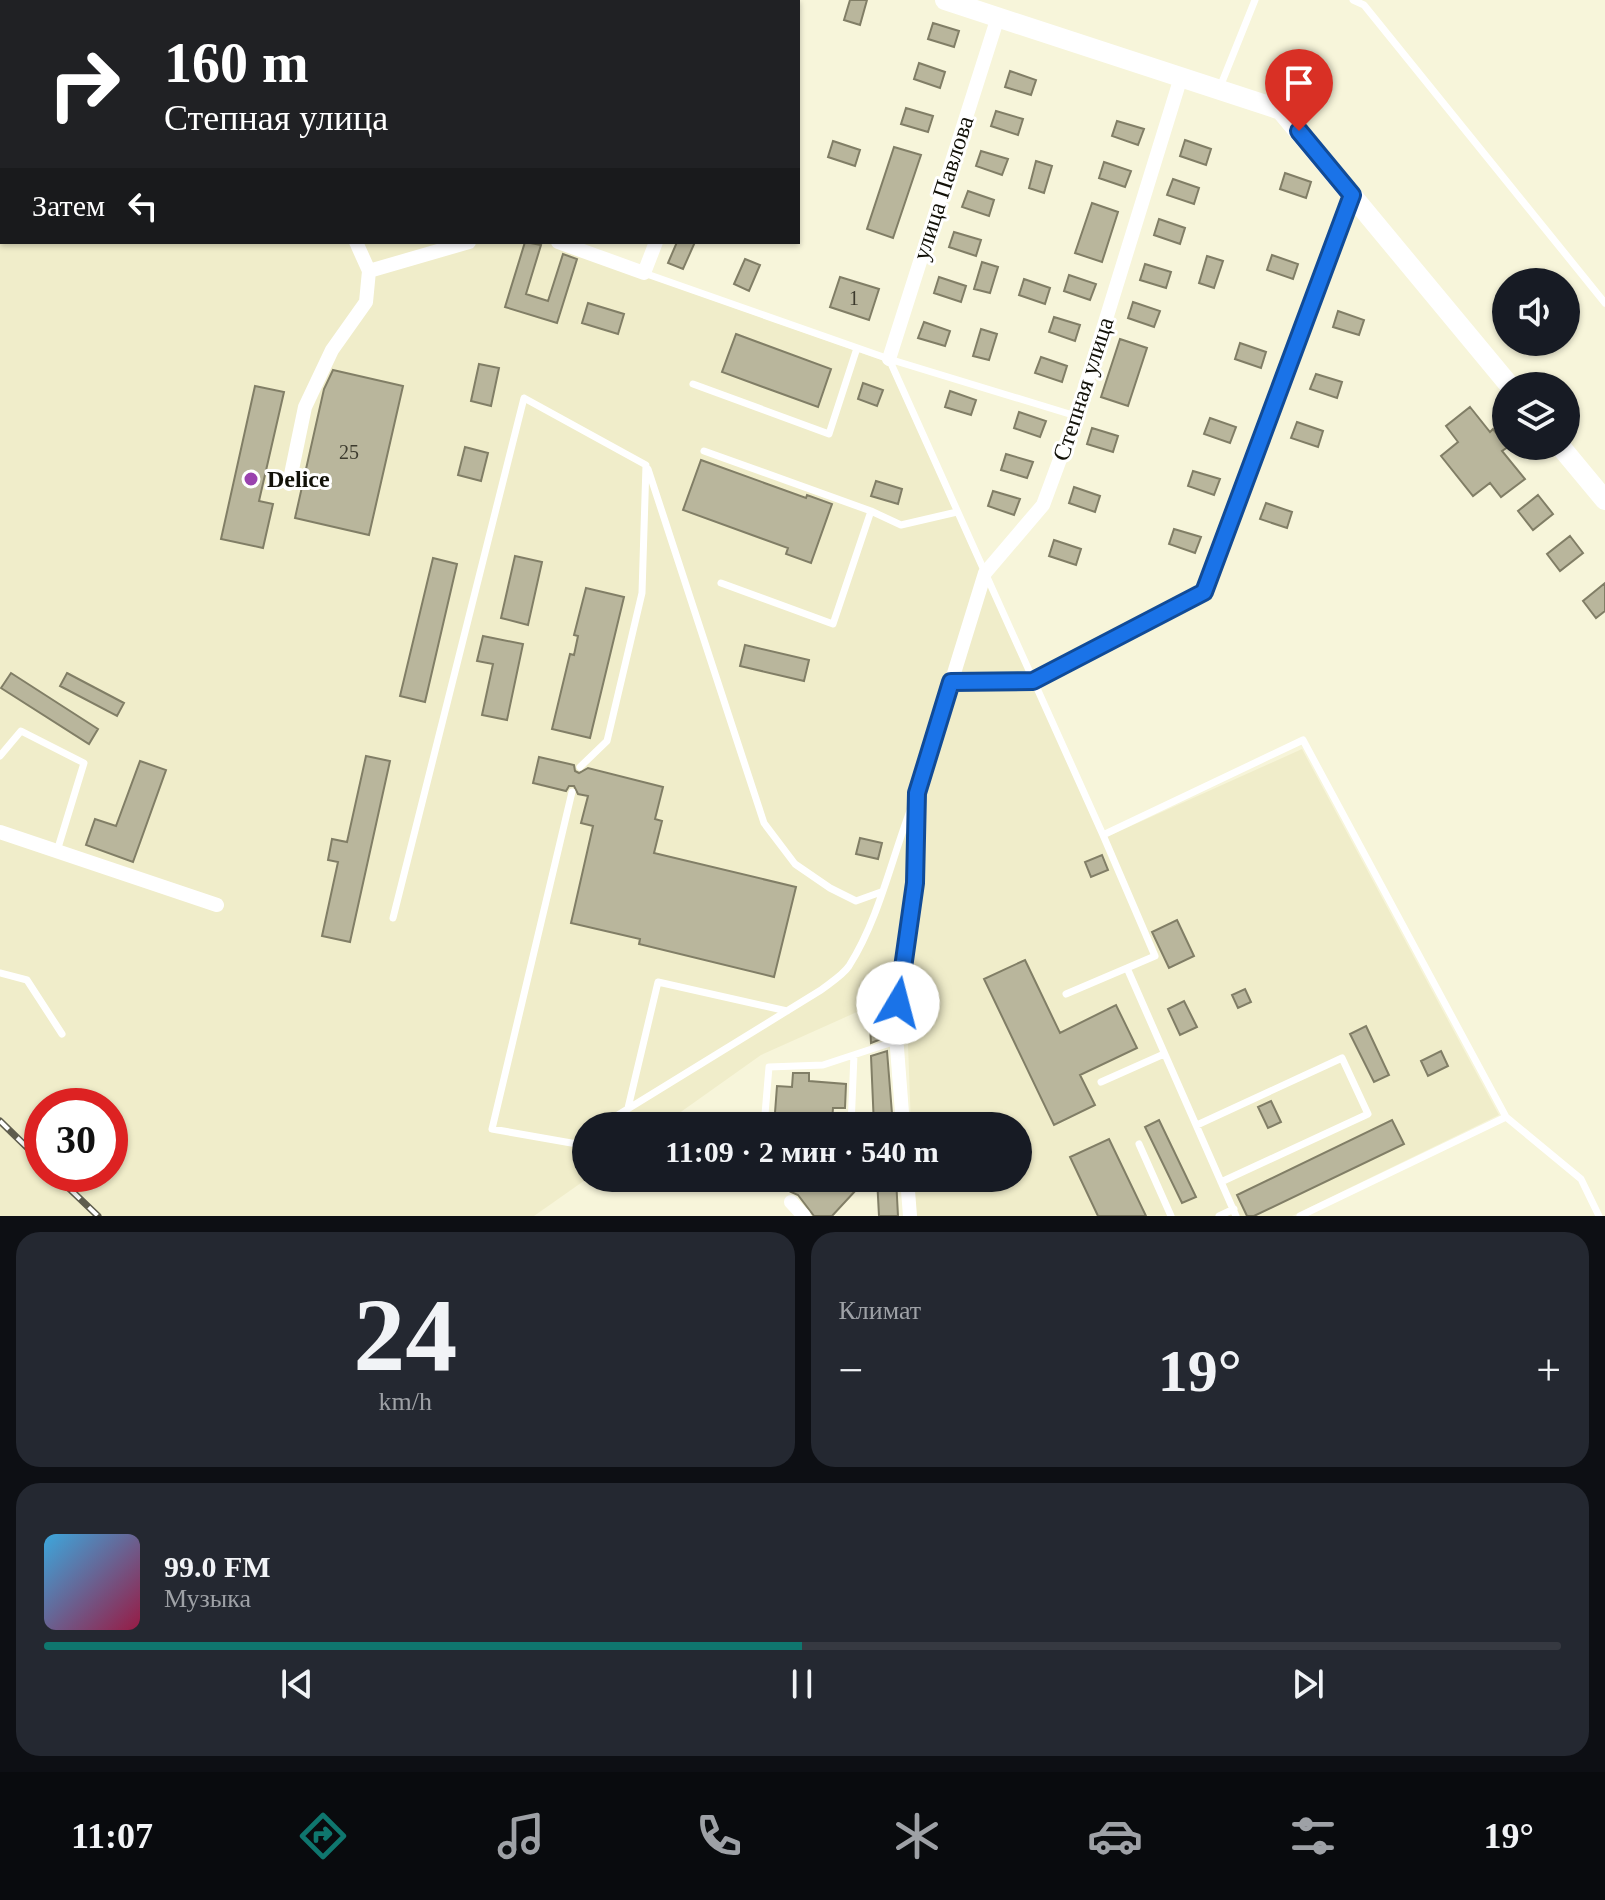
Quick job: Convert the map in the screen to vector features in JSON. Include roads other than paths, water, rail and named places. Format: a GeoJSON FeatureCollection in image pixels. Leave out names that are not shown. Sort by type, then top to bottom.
{"type":"FeatureCollection","features":[{"type":"Feature","properties":{"kind":"street"},"geometry":{"type":"LineString","coordinates":[[945,0],[1281,110],[1498,372]]}},
{"type":"Feature","properties":{"kind":"street","name":"улица Павлова"},"geometry":{"type":"LineString","coordinates":[[889,359],[998,17]]}},
{"type":"Feature","properties":{"kind":"street","name":"Степная улица"},"geometry":{"type":"LineString","coordinates":[[902,1112],[895,1022],[915,883],[917,793],[985,573],[1043,505],[1076,416],[1181,77]]}},
{"type":"Feature","properties":{"kind":"street"},"geometry":{"type":"LineString","coordinates":[[951,682],[1033,681],[1204,592],[1352,195]]}},
{"type":"Feature","properties":{"kind":"street"},"geometry":{"type":"LineString","coordinates":[[289,484],[305,407],[332,350],[366,302],[369,271],[357,244]]}},
{"type":"Feature","properties":{"kind":"street"},"geometry":{"type":"LineString","coordinates":[[369,271],[462,244]]}},
{"type":"Feature","properties":{"kind":"street"},"geometry":{"type":"LineString","coordinates":[[564,244],[644,273],[655,244]]}},
{"type":"Feature","properties":{"kind":"street"},"geometry":{"type":"LineString","coordinates":[[1572,460],[1605,500]]}},
{"type":"Feature","properties":{"kind":"street"},"geometry":{"type":"LineString","coordinates":[[0,832],[217,905]]}},
{"type":"Feature","properties":{"kind":"street"},"geometry":{"type":"LineString","coordinates":[[908,1192],[910,1216]]}},
{"type":"Feature","properties":{"kind":"street"},"geometry":{"type":"LineString","coordinates":[[791,1202],[804,1216]]}},
{"type":"Feature","properties":{"kind":"lane"},"geometry":{"type":"LineString","coordinates":[[1219,90],[1255,0]]}},
{"type":"Feature","properties":{"kind":"lane"},"geometry":{"type":"LineString","coordinates":[[1353,0],[1364,5],[1605,303]]}},
{"type":"Feature","properties":{"kind":"lane"},"geometry":{"type":"LineString","coordinates":[[644,273],[889,359],[1076,416]]}},
{"type":"Feature","properties":{"kind":"lane"},"geometry":{"type":"LineString","coordinates":[[693,384],[829,434],[857,348]]}},
{"type":"Feature","properties":{"kind":"lane"},"geometry":{"type":"LineString","coordinates":[[889,359],[1155,956],[1066,994]]}},
{"type":"Feature","properties":{"kind":"lane"},"geometry":{"type":"LineString","coordinates":[[393,918],[524,398],[646,465],[764,823],[795,864],[830,888],[856,901],[881,892]]}},
{"type":"Feature","properties":{"kind":"lane"},"geometry":{"type":"LineString","coordinates":[[704,451],[871,511],[901,525],[957,512]]}},
{"type":"Feature","properties":{"kind":"lane"},"geometry":{"type":"LineString","coordinates":[[580,767],[607,741],[642,593],[646,465]]}},
{"type":"Feature","properties":{"kind":"lane"},"geometry":{"type":"LineString","coordinates":[[721,583],[833,624],[871,511]]}},
{"type":"Feature","properties":{"kind":"lane"},"geometry":{"type":"LineString","coordinates":[[0,756],[21,731],[84,763],[57,851]]}},
{"type":"Feature","properties":{"kind":"lane"},"geometry":{"type":"LineString","coordinates":[[1103,835],[1303,740],[1506,1117],[1581,1179],[1599,1216]]}},
{"type":"Feature","properties":{"kind":"lane"},"geometry":{"type":"LineString","coordinates":[[572,792],[492,1129],[572,1143]]}},
{"type":"Feature","properties":{"kind":"lane"},"geometry":{"type":"LineString","coordinates":[[622,1112],[821,990],[848,969],[871,922],[895,846],[917,793]]}},
{"type":"Feature","properties":{"kind":"lane"},"geometry":{"type":"LineString","coordinates":[[1127,968],[1235,1213],[1219,1216]]}},
{"type":"Feature","properties":{"kind":"lane"},"geometry":{"type":"LineString","coordinates":[[0,973],[27,980],[62,1034]]}},
{"type":"Feature","properties":{"kind":"lane"},"geometry":{"type":"LineString","coordinates":[[628,1108],[658,982],[787,1011]]}},
{"type":"Feature","properties":{"kind":"lane"},"geometry":{"type":"LineString","coordinates":[[765,1112],[769,1067],[823,1065],[896,1041]]}},
{"type":"Feature","properties":{"kind":"lane"},"geometry":{"type":"LineString","coordinates":[[1101,1082],[1164,1054]]}},
{"type":"Feature","properties":{"kind":"lane"},"geometry":{"type":"LineString","coordinates":[[852,1112],[854,1055]]}},
{"type":"Feature","properties":{"kind":"lane"},"geometry":{"type":"LineString","coordinates":[[1197,1125],[1342,1058],[1368,1114],[1221,1182]]}},
{"type":"Feature","properties":{"kind":"lane"},"geometry":{"type":"LineString","coordinates":[[1300,1216],[1506,1117]]}},
{"type":"Feature","properties":{"kind":"lane"},"geometry":{"type":"LineString","coordinates":[[1139,1144],[1171,1216]]}},
{"type":"Feature","properties":{"kind":"railway"},"geometry":{"type":"LineString","coordinates":[[0,1121],[24,1144]]}},
{"type":"Feature","properties":{"kind":"railway"},"geometry":{"type":"LineString","coordinates":[[73,1192],[98,1216]]}},
{"type":"Feature","properties":{"kind":"place","name":"Delice"},"geometry":{"type":"Point","coordinates":[251,479]}}]}
